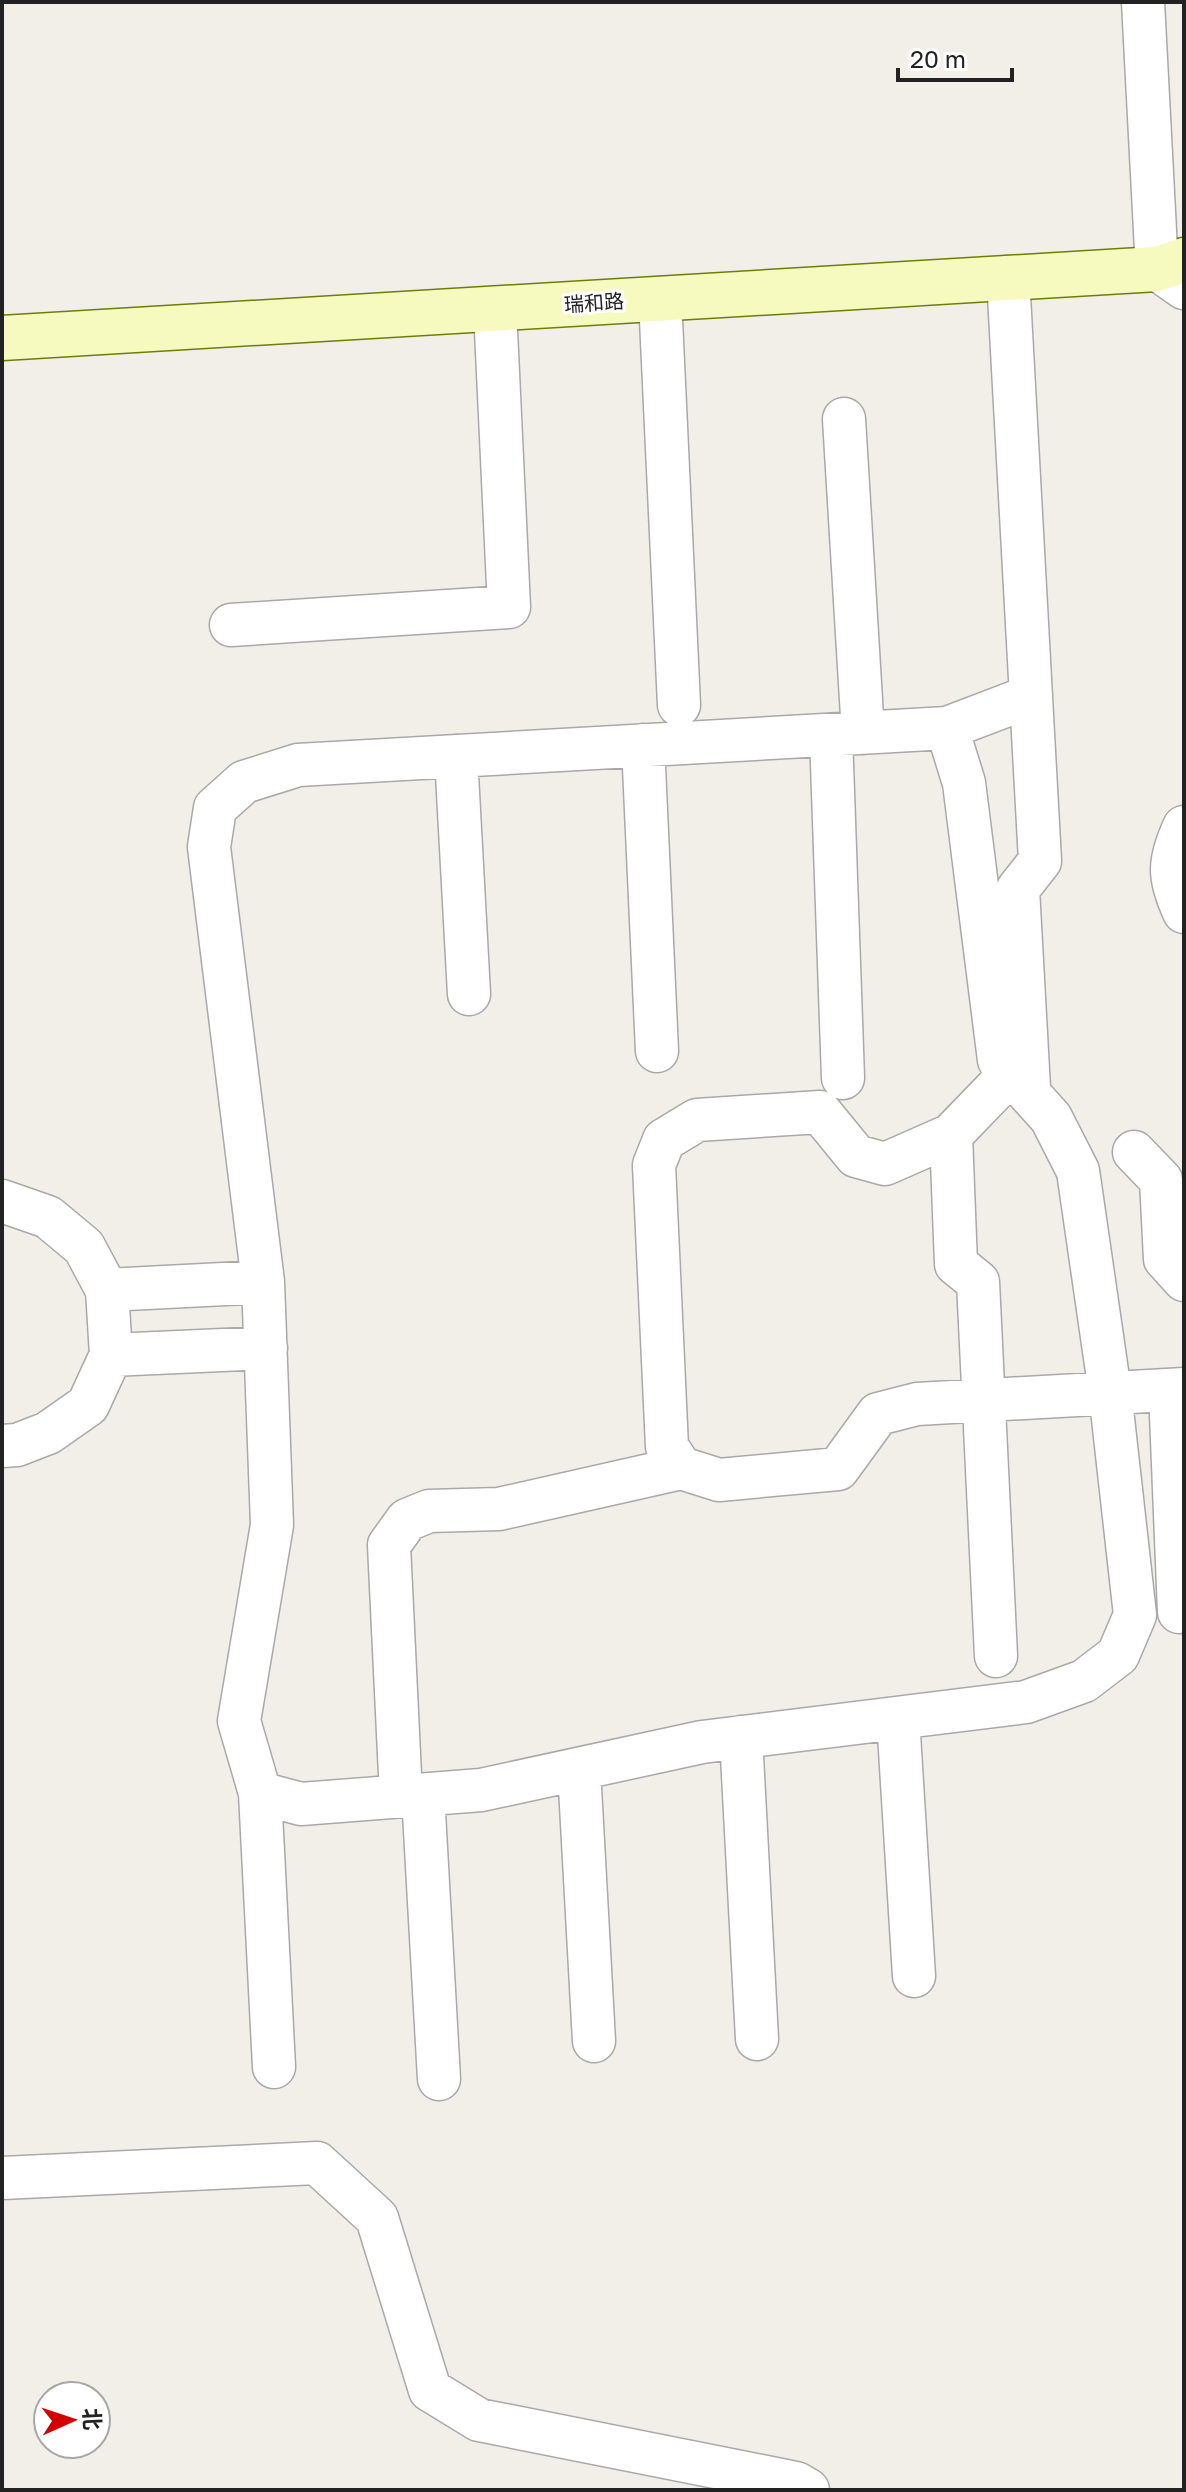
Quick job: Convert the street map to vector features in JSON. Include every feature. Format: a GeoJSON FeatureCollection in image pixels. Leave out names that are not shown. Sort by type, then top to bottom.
{"type":"FeatureCollection","features":[{"type":"Feature","properties":{"kind":"street"},"geometry":{"type":"LineString","coordinates":[[1143,2],[1175,272]]}},
{"type":"Feature","properties":{"kind":"street","name":"瑞和路"},"geometry":{"type":"LineString","coordinates":[[2,338],[1008,277],[1175,272]]}},
{"type":"Feature","properties":{"kind":"street"},"geometry":{"type":"LineString","coordinates":[[1008,277],[1040,861],[1018,889],[1020,1083]]}},
{"type":"Feature","properties":{"kind":"street"},"geometry":{"type":"LineString","coordinates":[[660,298],[679,705]]}},
{"type":"Feature","properties":{"kind":"street"},"geometry":{"type":"LineString","coordinates":[[231,625],[509,607],[495,309]]}},
{"type":"Feature","properties":{"kind":"street"},"geometry":{"type":"LineString","coordinates":[[843,1078],[847,734],[844,419]]}},
{"type":"Feature","properties":{"kind":"street"},"geometry":{"type":"LineString","coordinates":[[274,2067],[260,1793],[239,1721],[272,1525],[263,1282],[209,847],[215,808],[244,782],[298,765],[947,728],[1031,696]]}},
{"type":"Feature","properties":{"kind":"street"},"geometry":{"type":"LineString","coordinates":[[260,1793],[301,1804],[481,1790],[702,1742],[1026,1702],[1084,1681],[1118,1655],[1135,1615],[1110,1392],[1078,1171],[1051,1118],[999,1060],[964,783],[947,728]]}},
{"type":"Feature","properties":{"kind":"street"},"geometry":{"type":"LineString","coordinates":[[643,745],[657,1051]]}},
{"type":"Feature","properties":{"kind":"street"},"geometry":{"type":"LineString","coordinates":[[456,756],[469,994]]}},
{"type":"Feature","properties":{"kind":"street"},"geometry":{"type":"LineString","coordinates":[[1184,827],[1173,850],[1172,885],[1184,912]]}},
{"type":"Feature","properties":{"kind":"street"},"geometry":{"type":"LineString","coordinates":[[681,1468],[667,1447],[654,1165],[664,1140],[697,1120],[820,1112],[856,1156],[885,1164],[951,1135],[1020,1083]]}},
{"type":"Feature","properties":{"kind":"street"},"geometry":{"type":"LineString","coordinates":[[951,1135],[956,1264],[978,1282],[996,1656]]}},
{"type":"Feature","properties":{"kind":"street"},"geometry":{"type":"LineString","coordinates":[[1134,1152],[1161,1180],[1165,1259],[1184,1280]]}},
{"type":"Feature","properties":{"kind":"street"},"geometry":{"type":"LineString","coordinates":[[2,1201],[48,1217],[84,1247],[107,1290],[111,1355],[88,1405],[48,1433],[17,1445],[2,1446]]}},
{"type":"Feature","properties":{"kind":"street"},"geometry":{"type":"LineString","coordinates":[[107,1290],[263,1282]]}},
{"type":"Feature","properties":{"kind":"street"},"geometry":{"type":"LineString","coordinates":[[111,1355],[266,1348]]}},
{"type":"Feature","properties":{"kind":"street"},"geometry":{"type":"LineString","coordinates":[[439,2079],[389,1545],[407,1520],[429,1511],[499,1509],[681,1468],[719,1480],[838,1469],[878,1414],[917,1404],[1177,1390],[1179,1612]]}},
{"type":"Feature","properties":{"kind":"street"},"geometry":{"type":"LineString","coordinates":[[898,1718],[914,1976]]}},
{"type":"Feature","properties":{"kind":"street"},"geometry":{"type":"LineString","coordinates":[[741,1737],[757,2039]]}},
{"type":"Feature","properties":{"kind":"street"},"geometry":{"type":"LineString","coordinates":[[579,1769],[594,2041]]}},
{"type":"Feature","properties":{"kind":"street"},"geometry":{"type":"LineString","coordinates":[[2,2178],[317,2163],[377,2218],[430,2390],[479,2420],[796,2483],[808,2490]]}}]}
